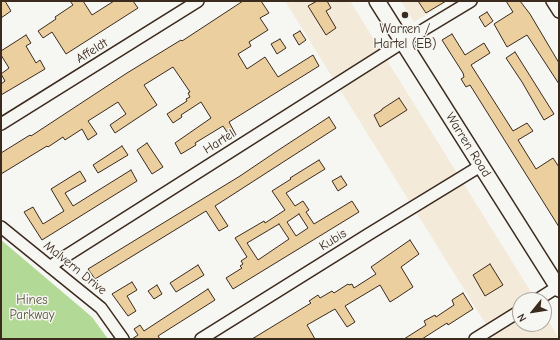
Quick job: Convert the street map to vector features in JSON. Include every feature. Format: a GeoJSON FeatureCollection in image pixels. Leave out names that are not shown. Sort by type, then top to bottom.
{"type":"FeatureCollection","features":[{"type":"Feature","properties":{"kind":"main road","name":"Warren Road"},"geometry":{"type":"LineString","coordinates":[[377,1],[559,287]]}},
{"type":"Feature","properties":{"kind":"street","name":"Affeldt"},"geometry":{"type":"LineString","coordinates":[[1,124],[198,1]]}},
{"type":"Feature","properties":{"kind":"street","name":"Hartel"},"geometry":{"type":"LineString","coordinates":[[50,267],[403,42],[471,1]]}},
{"type":"Feature","properties":{"kind":"street"},"geometry":{"type":"LineString","coordinates":[[552,1],[559,12]]}},
{"type":"Feature","properties":{"kind":"street","name":"Kubis"},"geometry":{"type":"LineString","coordinates":[[201,339],[369,234],[482,166]]}},
{"type":"Feature","properties":{"kind":"street","name":"Malvern Drive"},"geometry":{"type":"LineString","coordinates":[[1,227],[101,308],[123,339]]}},
{"type":"Feature","properties":{"kind":"street"},"geometry":{"type":"LineString","coordinates":[[474,339],[512,315]]}},
{"type":"Feature","properties":{"kind":"shaded area"},"geometry":{"type":"Polygon","coordinates":[[[285,1],[350,1],[531,292],[512,292],[512,332],[552,332],[552,327],[559,339],[495,339],[285,1]]]}},
{"type":"Feature","properties":{"kind":"shaded area"},"geometry":{"type":"Polygon","coordinates":[[[401,1],[448,1],[414,22],[401,1]]]}},
{"type":"Feature","properties":{"kind":"green space","name":"Hines Parkway"},"geometry":{"type":"Polygon","coordinates":[[[1,240],[92,317],[108,339],[1,339],[1,240]]]}},
{"type":"Feature","properties":{"kind":"building"},"geometry":{"type":"Polygon","coordinates":[[[1,1],[5,1],[11,11],[1,18],[1,1]]]}},
{"type":"Feature","properties":{"kind":"building"},"geometry":{"type":"Polygon","coordinates":[[[70,1],[83,1],[92,15],[114,1],[133,1],[138,8],[66,54],[52,32],[43,38],[38,31],[73,5],[70,1]]]}},
{"type":"Feature","properties":{"kind":"building"},"geometry":{"type":"Polygon","coordinates":[[[243,1],[261,1],[269,13],[260,18],[268,30],[249,42],[251,46],[238,54],[247,69],[265,57],[278,77],[313,55],[319,66],[229,122],[236,135],[231,138],[223,126],[195,143],[196,145],[181,154],[175,143],[211,118],[201,102],[181,115],[182,117],[173,123],[167,114],[187,101],[186,99],[190,97],[188,93],[190,92],[173,67],[144,85],[157,105],[115,133],[110,125],[126,114],[118,102],[88,121],[97,134],[88,140],[82,129],[65,140],[63,137],[1,174],[1,153],[30,135],[31,136],[127,73],[181,40],[182,41],[243,1]]]}},
{"type":"Feature","properties":{"kind":"building"},"geometry":{"type":"Polygon","coordinates":[[[317,1],[327,1],[331,8],[326,11],[336,28],[326,35],[308,6],[317,1]]]}},
{"type":"Feature","properties":{"kind":"building"},"geometry":{"type":"Polygon","coordinates":[[[418,1],[446,1],[426,13],[418,1]]]}},
{"type":"Feature","properties":{"kind":"building"},"geometry":{"type":"Polygon","coordinates":[[[506,1],[520,1],[530,14],[559,63],[559,84],[527,35],[507,47],[494,24],[513,12],[506,1]]]}},
{"type":"Feature","properties":{"kind":"building"},"geometry":{"type":"Polygon","coordinates":[[[487,12],[493,21],[485,27],[479,17],[487,12]]]}},
{"type":"Feature","properties":{"kind":"building"},"geometry":{"type":"Polygon","coordinates":[[[300,31],[306,40],[299,45],[293,35],[300,31]]]}},
{"type":"Feature","properties":{"kind":"building"},"geometry":{"type":"Polygon","coordinates":[[[452,34],[465,55],[484,43],[490,53],[471,65],[513,131],[527,123],[533,131],[518,140],[536,169],[553,158],[559,167],[559,227],[470,85],[466,87],[461,79],[464,77],[463,73],[442,40],[452,34]]]}},
{"type":"Feature","properties":{"kind":"building"},"geometry":{"type":"Polygon","coordinates":[[[26,35],[31,43],[26,46],[36,63],[40,60],[45,69],[1,95],[1,84],[5,81],[1,74],[9,68],[1,55],[1,51],[26,35]]]}},
{"type":"Feature","properties":{"kind":"building"},"geometry":{"type":"Polygon","coordinates":[[[280,39],[286,48],[277,54],[271,44],[280,39]]]}},
{"type":"Feature","properties":{"kind":"building"},"geometry":{"type":"Polygon","coordinates":[[[515,52],[554,114],[544,120],[506,58],[515,52]]]}},
{"type":"Feature","properties":{"kind":"building"},"geometry":{"type":"Polygon","coordinates":[[[399,98],[407,110],[380,127],[374,115],[399,98]]]}},
{"type":"Feature","properties":{"kind":"building"},"geometry":{"type":"Polygon","coordinates":[[[329,117],[336,128],[215,206],[228,226],[219,231],[206,211],[95,279],[88,269],[240,176],[329,117]]]}},
{"type":"Feature","properties":{"kind":"building"},"geometry":{"type":"Polygon","coordinates":[[[147,143],[163,167],[152,174],[137,150],[147,143]]]}},
{"type":"Feature","properties":{"kind":"building"},"geometry":{"type":"Polygon","coordinates":[[[122,146],[128,155],[98,173],[93,165],[122,146]]]}},
{"type":"Feature","properties":{"kind":"building"},"geometry":{"type":"Polygon","coordinates":[[[319,160],[325,169],[286,193],[295,206],[303,201],[309,210],[306,212],[314,224],[352,201],[359,212],[233,289],[226,278],[242,268],[240,266],[243,264],[241,261],[247,257],[235,238],[264,221],[265,223],[285,210],[272,191],[291,179],[290,178],[319,160]],[[299,214],[287,222],[296,236],[308,228],[299,214]],[[279,224],[247,243],[258,260],[289,239],[279,224]]]}},
{"type":"Feature","properties":{"kind":"building"},"geometry":{"type":"Polygon","coordinates":[[[131,170],[137,181],[42,240],[24,212],[33,207],[43,224],[64,211],[51,189],[80,171],[86,181],[65,193],[73,206],[131,170]]]}},
{"type":"Feature","properties":{"kind":"building"},"geometry":{"type":"Polygon","coordinates":[[[341,176],[347,185],[338,191],[332,181],[341,176]]]}},
{"type":"Feature","properties":{"kind":"building"},"geometry":{"type":"Polygon","coordinates":[[[410,240],[419,254],[401,267],[413,287],[398,297],[390,302],[380,285],[345,306],[355,322],[347,327],[335,309],[307,325],[315,339],[252,339],[311,303],[309,301],[318,295],[320,298],[332,291],[334,293],[348,284],[352,284],[354,288],[376,274],[371,267],[410,240]]]}},
{"type":"Feature","properties":{"kind":"building"},"geometry":{"type":"Polygon","coordinates":[[[490,264],[503,285],[485,296],[473,275],[490,264]]]}},
{"type":"Feature","properties":{"kind":"building"},"geometry":{"type":"Polygon","coordinates":[[[198,265],[204,275],[176,292],[170,283],[198,265]]]}},
{"type":"Feature","properties":{"kind":"building"},"geometry":{"type":"Polygon","coordinates":[[[132,282],[137,290],[127,296],[136,311],[128,316],[112,294],[132,282]]]}},
{"type":"Feature","properties":{"kind":"building"},"geometry":{"type":"Polygon","coordinates":[[[157,285],[162,294],[154,299],[148,291],[157,285]]]}},
{"type":"Feature","properties":{"kind":"building"},"geometry":{"type":"Polygon","coordinates":[[[208,289],[215,300],[158,336],[160,339],[132,339],[138,335],[134,329],[140,325],[144,331],[208,289]]]}},
{"type":"Feature","properties":{"kind":"building"},"geometry":{"type":"Polygon","coordinates":[[[463,293],[473,309],[422,339],[404,339],[426,325],[424,321],[435,315],[436,317],[454,305],[452,300],[463,293]]]}},
{"type":"Feature","properties":{"kind":"place","name":"Warren / Hartel (EB)"},"geometry":{"type":"Point","coordinates":[405,15]}}]}
